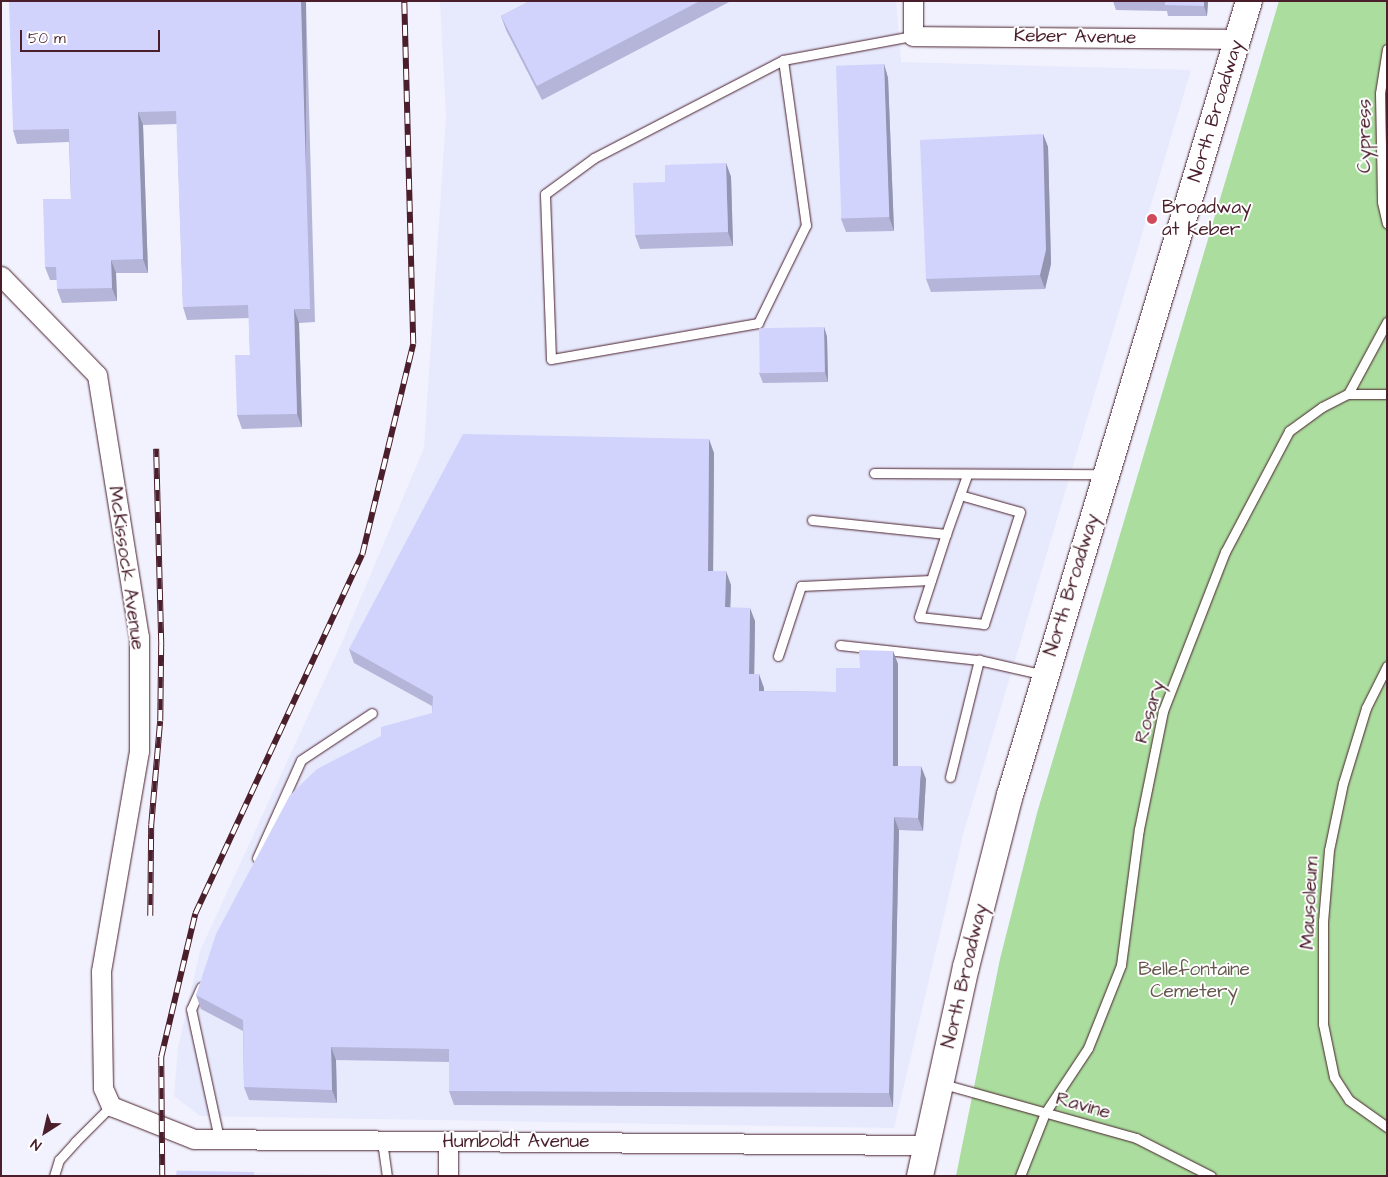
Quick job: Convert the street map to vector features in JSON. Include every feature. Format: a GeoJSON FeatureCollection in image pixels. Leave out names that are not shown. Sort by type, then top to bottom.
{"type":"FeatureCollection","features":[{"type":"Feature","properties":{"kind":"main road","name":"North Broadway"},"geometry":{"type":"LineString","coordinates":[[920,1176],[940,1083],[1005,814],[1045,675],[1249,1]]}},
{"type":"Feature","properties":{"kind":"street"},"geometry":{"type":"LineString","coordinates":[[913,1],[913,36]]}},
{"type":"Feature","properties":{"kind":"street","name":"Keber Avenue"},"geometry":{"type":"LineString","coordinates":[[913,36],[1238,39]]}},
{"type":"Feature","properties":{"kind":"street","name":"McKissock Avenue"},"geometry":{"type":"LineString","coordinates":[[1,276],[97,375],[139,637],[139,751],[101,971],[103,1088],[111,1106]]}},
{"type":"Feature","properties":{"kind":"street","name":"Humboldt Avenue"},"geometry":{"type":"LineString","coordinates":[[111,1106],[194,1139],[926,1145]]}},
{"type":"Feature","properties":{"kind":"street"},"geometry":{"type":"LineString","coordinates":[[448,1142],[448,1176]]}},
{"type":"Feature","properties":{"kind":"lane"},"geometry":{"type":"LineString","coordinates":[[783,60],[806,225],[758,323],[551,359],[545,194],[594,158],[783,60],[913,36]]}},
{"type":"Feature","properties":{"kind":"lane","name":"Cypress"},"geometry":{"type":"LineString","coordinates":[[1387,49],[1380,93],[1382,202],[1387,223]]}},
{"type":"Feature","properties":{"kind":"lane"},"geometry":{"type":"LineString","coordinates":[[1348,394],[1387,322]]}},
{"type":"Feature","properties":{"kind":"lane","name":"Rosary"},"geometry":{"type":"LineString","coordinates":[[1020,1176],[1046,1113],[1088,1048],[1120,966],[1139,829],[1163,712],[1226,552],[1288,431],[1322,407],[1348,394],[1387,394]]}},
{"type":"Feature","properties":{"kind":"lane"},"geometry":{"type":"LineString","coordinates":[[874,473],[967,475],[1106,474]]}},
{"type":"Feature","properties":{"kind":"lane"},"geometry":{"type":"LineString","coordinates":[[960,495],[1020,512],[984,624],[919,617],[946,534],[967,475]]}},
{"type":"Feature","properties":{"kind":"lane"},"geometry":{"type":"LineString","coordinates":[[812,520],[946,534]]}},
{"type":"Feature","properties":{"kind":"lane"},"geometry":{"type":"LineString","coordinates":[[778,656],[801,586],[931,580]]}},
{"type":"Feature","properties":{"kind":"lane"},"geometry":{"type":"LineString","coordinates":[[840,645],[979,660],[1045,675]]}},
{"type":"Feature","properties":{"kind":"lane"},"geometry":{"type":"LineString","coordinates":[[950,777],[979,660]]}},
{"type":"Feature","properties":{"kind":"lane","name":"Mausoleum"},"geometry":{"type":"LineString","coordinates":[[1387,666],[1366,708],[1343,783],[1329,850],[1323,922],[1323,1024],[1334,1077],[1350,1100],[1387,1127]]}},
{"type":"Feature","properties":{"kind":"lane"},"geometry":{"type":"LineString","coordinates":[[254,867],[301,760],[372,713]]}},
{"type":"Feature","properties":{"kind":"lane"},"geometry":{"type":"LineString","coordinates":[[207,974],[191,1009],[219,1139]]}},
{"type":"Feature","properties":{"kind":"lane","name":"Ravine"},"geometry":{"type":"LineString","coordinates":[[940,1083],[1136,1138],[1211,1176]]}},
{"type":"Feature","properties":{"kind":"lane"},"geometry":{"type":"LineString","coordinates":[[54,1176],[59,1160],[111,1106]]}},
{"type":"Feature","properties":{"kind":"lane"},"geometry":{"type":"LineString","coordinates":[[382,1141],[387,1176]]}},
{"type":"Feature","properties":{"kind":"shaded area"},"geometry":{"type":"Polygon","coordinates":[[[440,1],[896,1],[901,62],[1191,70],[964,831],[894,1128],[200,1116],[174,1096],[178,1048],[200,951],[343,640],[424,448],[446,117],[440,1]]]}},
{"type":"Feature","properties":{"kind":"shaded area"},"geometry":{"type":"Polygon","coordinates":[[[176,1170],[386,1176],[176,1176],[176,1170]]]}},
{"type":"Feature","properties":{"kind":"green space","name":"Bellefontaine Cemetery"},"geometry":{"type":"Polygon","coordinates":[[[1279,1],[1387,1],[1387,1176],[956,1176],[1000,959],[1037,813],[1279,1]]]}},
{"type":"Feature","properties":{"kind":"building"},"geometry":{"type":"Polygon","coordinates":[[[9,1],[301,1],[310,309],[294,309],[297,414],[237,415],[235,355],[250,355],[248,305],[183,307],[176,111],[138,112],[143,259],[111,260],[112,288],[57,289],[56,267],[45,267],[43,199],[71,199],[69,129],[13,130],[9,1]]]}},
{"type":"Feature","properties":{"kind":"building"},"geometry":{"type":"Polygon","coordinates":[[[530,1],[700,1],[537,86],[501,16],[530,1]]]}},
{"type":"Feature","properties":{"kind":"building"},"geometry":{"type":"Polygon","coordinates":[[[1165,1],[1204,1],[1204,6],[1165,5],[1165,1]]]}},
{"type":"Feature","properties":{"kind":"building"},"geometry":{"type":"Polygon","coordinates":[[[884,64],[889,217],[841,219],[836,66],[884,64]]]}},
{"type":"Feature","properties":{"kind":"building"},"geometry":{"type":"Polygon","coordinates":[[[1043,134],[1046,250],[1040,275],[926,279],[920,140],[1043,134]]]}},
{"type":"Feature","properties":{"kind":"building"},"geometry":{"type":"Polygon","coordinates":[[[726,163],[728,232],[635,235],[633,183],[665,182],[665,165],[726,163]]]}},
{"type":"Feature","properties":{"kind":"building"},"geometry":{"type":"Polygon","coordinates":[[[824,327],[825,372],[760,373],[759,328],[824,327]]]}},
{"type":"Feature","properties":{"kind":"building"},"geometry":{"type":"Polygon","coordinates":[[[463,434],[709,439],[708,571],[726,571],[725,607],[750,608],[749,674],[759,674],[759,691],[836,692],[836,668],[860,668],[859,650],[893,651],[893,766],[921,766],[918,818],[894,817],[889,1093],[449,1091],[449,1049],[331,1047],[332,1090],[244,1087],[243,1020],[196,995],[216,934],[290,795],[317,769],[381,736],[381,727],[432,713],[433,696],[349,649],[463,434]]]}},
{"type":"Feature","properties":{"kind":"building"},"geometry":{"type":"Polygon","coordinates":[[[177,1171],[254,1172],[254,1176],[176,1176],[177,1171]]]}},
{"type":"Feature","properties":{"kind":"railway"},"geometry":{"type":"LineString","coordinates":[[162,1176],[161,1057],[195,914],[362,555],[413,344],[404,1]]}},
{"type":"Feature","properties":{"kind":"railway"},"geometry":{"type":"LineString","coordinates":[[150,916],[151,825],[160,721],[161,644],[156,449]]}},
{"type":"Feature","properties":{"kind":"place","name":"Broadway at Keber"},"geometry":{"type":"Point","coordinates":[1152,219]}}]}
